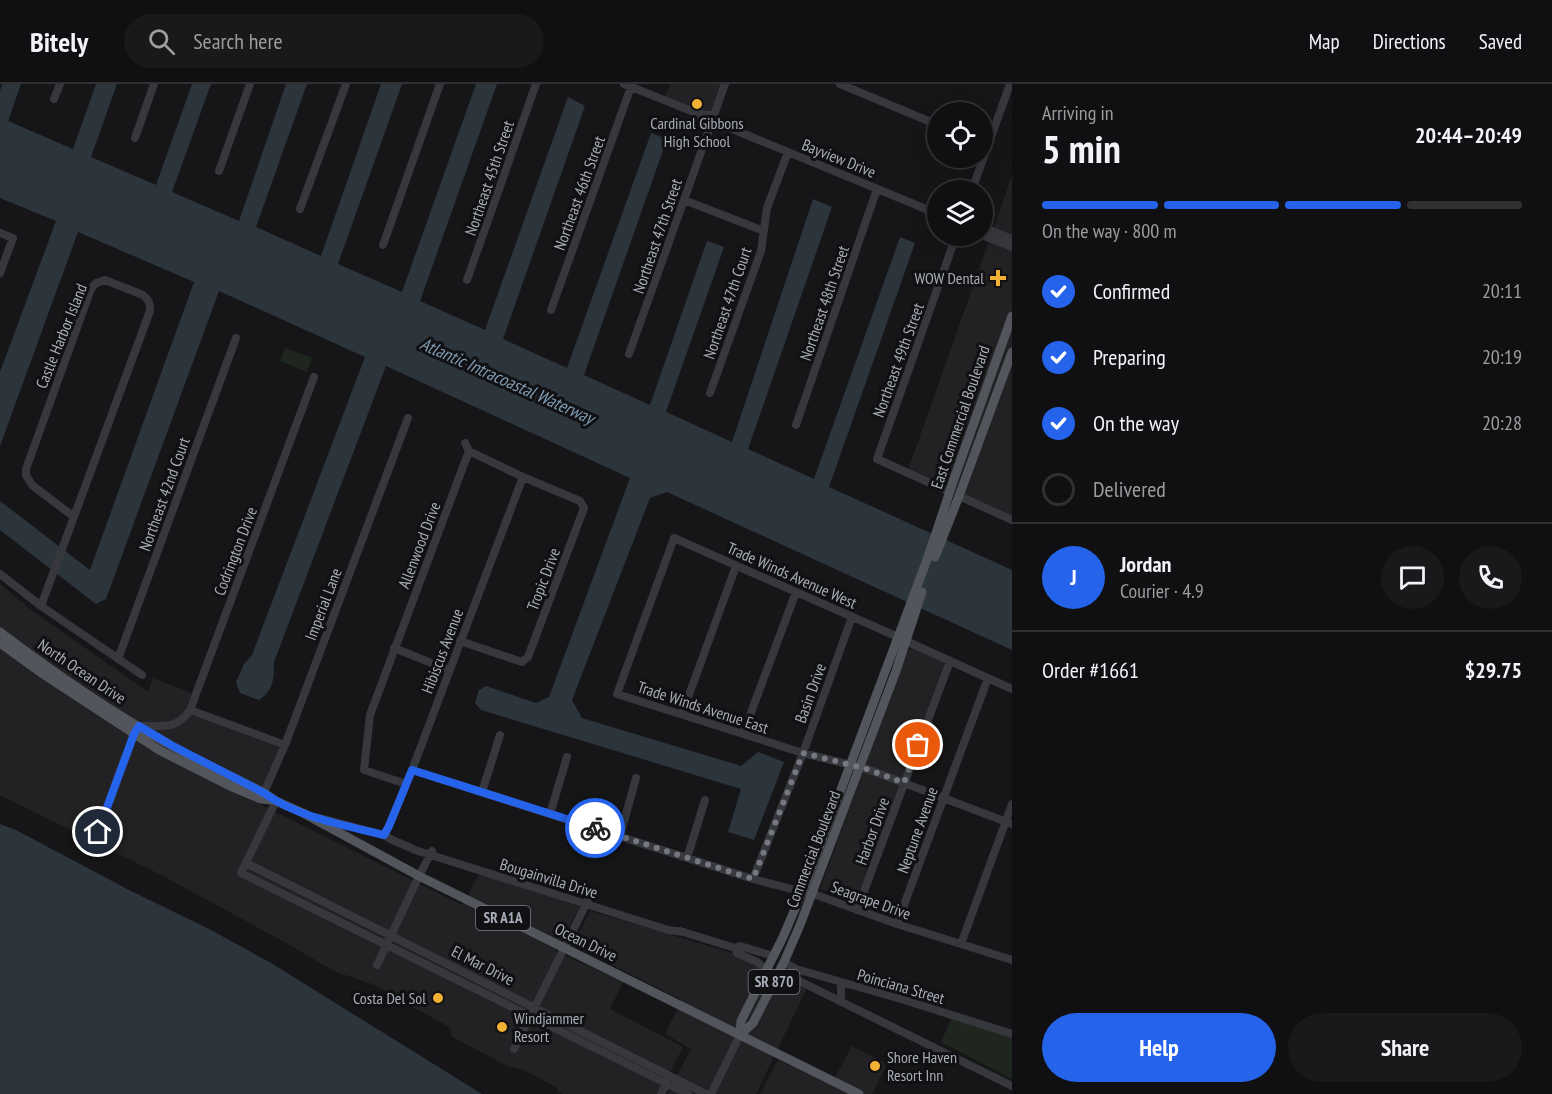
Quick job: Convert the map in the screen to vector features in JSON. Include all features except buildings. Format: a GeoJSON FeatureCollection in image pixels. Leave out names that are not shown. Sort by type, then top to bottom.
{"type":"FeatureCollection","features":[{"type":"Feature","properties":{"kind":"main road","name":"East Commercial Boulevard"},"geometry":{"type":"LineString","coordinates":[[941,529],[956,493],[955,476],[1012,316]]}},
{"type":"Feature","properties":{"kind":"main road","name":"East Commercial Boulevard"},"geometry":{"type":"LineString","coordinates":[[954,494],[1012,352]]}},
{"type":"Feature","properties":{"kind":"main road"},"geometry":{"type":"LineString","coordinates":[[997,359],[998,369],[1003,377]]}},
{"type":"Feature","properties":{"kind":"main road"},"geometry":{"type":"LineString","coordinates":[[992,374],[999,388]]}},
{"type":"Feature","properties":{"kind":"main road","name":"Commercial Boulevard"},"geometry":{"type":"LineString","coordinates":[[740,1035],[753,1023],[784,962],[812,894],[941,529]]}},
{"type":"Feature","properties":{"kind":"main road","name":"North Ocean Drive"},"geometry":{"type":"LineString","coordinates":[[0,632],[105,705],[176,759],[230,786],[263,796],[303,813]]}},
{"type":"Feature","properties":{"kind":"main road","name":"Commercial Boulevard"},"geometry":{"type":"LineString","coordinates":[[740,1035],[741,1021],[791,920],[903,651],[902,639]]}},
{"type":"Feature","properties":{"kind":"main road","name":"North Ocean Drive"},"geometry":{"type":"LineString","coordinates":[[0,643],[136,730],[171,745],[263,796]]}},
{"type":"Feature","properties":{"kind":"main road","name":"Ocean Drive"},"geometry":{"type":"LineString","coordinates":[[303,813],[418,876],[859,1094]]}},
{"type":"Feature","properties":{"kind":"main road"},"geometry":{"type":"LineString","coordinates":[[773,956],[779,971]]}},
{"type":"Feature","properties":{"kind":"street"},"geometry":{"type":"LineString","coordinates":[[54,99],[60,84]]}},
{"type":"Feature","properties":{"kind":"street"},"geometry":{"type":"LineString","coordinates":[[135,138],[154,84]]}},
{"type":"Feature","properties":{"kind":"street"},"geometry":{"type":"LineString","coordinates":[[219,171],[250,84]]}},
{"type":"Feature","properties":{"kind":"street"},"geometry":{"type":"LineString","coordinates":[[300,209],[346,84]]}},
{"type":"Feature","properties":{"kind":"street"},"geometry":{"type":"LineString","coordinates":[[383,245],[440,84]]}},
{"type":"Feature","properties":{"kind":"street","name":"Northeast 45th Street"},"geometry":{"type":"LineString","coordinates":[[467,280],[536,84]]}},
{"type":"Feature","properties":{"kind":"street","name":"Northeast 47th Street"},"geometry":{"type":"LineString","coordinates":[[629,354],[725,84]]}},
{"type":"Feature","properties":{"kind":"street"},"geometry":{"type":"LineString","coordinates":[[840,84],[927,120]]}},
{"type":"Feature","properties":{"kind":"street"},"geometry":{"type":"LineString","coordinates":[[993,126],[1010,87],[999,84]]}},
{"type":"Feature","properties":{"kind":"street","name":"Bayview Drive"},"geometry":{"type":"LineString","coordinates":[[629,85],[693,112],[704,119],[927,209]]}},
{"type":"Feature","properties":{"kind":"street","name":"Northeast 46th Street"},"geometry":{"type":"LineString","coordinates":[[551,310],[629,85]]}},
{"type":"Feature","properties":{"kind":"street","name":"Northeast 47th Court"},"geometry":{"type":"LineString","coordinates":[[710,393],[761,251],[767,208],[788,152]]}},
{"type":"Feature","properties":{"kind":"street","name":"Northeast 48th Street"},"geometry":{"type":"LineString","coordinates":[[796,425],[877,189]]}},
{"type":"Feature","properties":{"kind":"street"},"geometry":{"type":"LineString","coordinates":[[684,200],[764,231]]}},
{"type":"Feature","properties":{"kind":"street"},"geometry":{"type":"LineString","coordinates":[[993,231],[1012,239]]}},
{"type":"Feature","properties":{"kind":"street"},"geometry":{"type":"LineString","coordinates":[[0,233],[13,238],[0,273]]}},
{"type":"Feature","properties":{"kind":"street"},"geometry":{"type":"LineString","coordinates":[[993,239],[1012,247]]}},
{"type":"Feature","properties":{"kind":"street","name":"Northeast 49th Street"},"geometry":{"type":"LineString","coordinates":[[952,246],[877,459],[954,494]]}},
{"type":"Feature","properties":{"kind":"street","name":"Castle Harbor Island"},"geometry":{"type":"LineString","coordinates":[[40,606],[52,577],[150,311],[148,299],[105,280],[96,283],[89,295],[26,469],[26,475],[32,484],[74,517]]}},
{"type":"Feature","properties":{"kind":"street","name":"Northeast 42nd Court"},"geometry":{"type":"LineString","coordinates":[[118,659],[236,338]]}},
{"type":"Feature","properties":{"kind":"street","name":"Codrington Drive"},"geometry":{"type":"LineString","coordinates":[[171,726],[185,717],[190,710],[314,377]]}},
{"type":"Feature","properties":{"kind":"street","name":"Imperial Lane"},"geometry":{"type":"LineString","coordinates":[[263,796],[285,746],[408,418]]}},
{"type":"Feature","properties":{"kind":"street","name":"Allenwood Drive"},"geometry":{"type":"LineString","coordinates":[[406,784],[364,770],[370,716],[467,447],[523,477]]}},
{"type":"Feature","properties":{"kind":"street","name":"Hibiscus Avenue"},"geometry":{"type":"LineString","coordinates":[[384,835],[412,770],[523,477]]}},
{"type":"Feature","properties":{"kind":"street","name":"Tropic Drive"},"geometry":{"type":"LineString","coordinates":[[460,641],[522,662],[528,657],[584,508],[580,501],[523,477]]}},
{"type":"Feature","properties":{"kind":"street"},"geometry":{"type":"LineString","coordinates":[[954,494],[1012,520]]}},
{"type":"Feature","properties":{"kind":"street","name":"Trade Winds Avenue West"},"geometry":{"type":"LineString","coordinates":[[617,694],[674,538],[1012,689]]}},
{"type":"Feature","properties":{"kind":"street"},"geometry":{"type":"LineString","coordinates":[[682,714],[736,566]]}},
{"type":"Feature","properties":{"kind":"street"},"geometry":{"type":"LineString","coordinates":[[0,574],[40,606],[142,675]]}},
{"type":"Feature","properties":{"kind":"street"},"geometry":{"type":"LineString","coordinates":[[743,734],[796,592]]}},
{"type":"Feature","properties":{"kind":"street","name":"Basin Drive"},"geometry":{"type":"LineString","coordinates":[[753,879],[803,753],[852,617]]}},
{"type":"Feature","properties":{"kind":"street"},"geometry":{"type":"LineString","coordinates":[[394,648],[449,669]]}},
{"type":"Feature","properties":{"kind":"street"},"geometry":{"type":"LineString","coordinates":[[0,650],[13,652]]}},
{"type":"Feature","properties":{"kind":"street","name":"Harbor Drive"},"geometry":{"type":"LineString","coordinates":[[857,910],[950,661]]}},
{"type":"Feature","properties":{"kind":"street","name":"Neptune Avenue"},"geometry":{"type":"LineString","coordinates":[[897,924],[988,678]]}},
{"type":"Feature","properties":{"kind":"street","name":"Trade Winds Avenue East"},"geometry":{"type":"LineString","coordinates":[[617,694],[904,783]]}},
{"type":"Feature","properties":{"kind":"street"},"geometry":{"type":"LineString","coordinates":[[190,710],[285,746]]}},
{"type":"Feature","properties":{"kind":"street"},"geometry":{"type":"LineString","coordinates":[[98,832],[136,730],[171,726],[167,736],[171,745]]}},
{"type":"Feature","properties":{"kind":"street"},"geometry":{"type":"LineString","coordinates":[[482,792],[500,735]]}},
{"type":"Feature","properties":{"kind":"street"},"geometry":{"type":"LineString","coordinates":[[550,814],[567,757]]}},
{"type":"Feature","properties":{"kind":"street","name":"Seagrape Drive"},"geometry":{"type":"LineString","coordinates":[[412,770],[753,879],[812,894],[897,924],[1012,960]]}},
{"type":"Feature","properties":{"kind":"street"},"geometry":{"type":"LineString","coordinates":[[620,836],[636,778]]}},
{"type":"Feature","properties":{"kind":"street"},"geometry":{"type":"LineString","coordinates":[[904,783],[1009,823]]}},
{"type":"Feature","properties":{"kind":"street"},"geometry":{"type":"LineString","coordinates":[[687,858],[705,800]]}},
{"type":"Feature","properties":{"kind":"street"},"geometry":{"type":"LineString","coordinates":[[246,862],[276,801]]}},
{"type":"Feature","properties":{"kind":"street"},"geometry":{"type":"LineString","coordinates":[[961,944],[1009,823],[1012,804]]}},
{"type":"Feature","properties":{"kind":"street","name":"Bougainvilla Drive"},"geometry":{"type":"LineString","coordinates":[[303,813],[384,835],[415,850],[587,902]]}},
{"type":"Feature","properties":{"kind":"street"},"geometry":{"type":"LineString","coordinates":[[376,965],[431,853]]}},
{"type":"Feature","properties":{"kind":"street","name":"Bougainvilla Drive"},"geometry":{"type":"LineString","coordinates":[[431,853],[444,860],[642,917],[735,948],[737,953],[757,962],[767,970]]}},
{"type":"Feature","properties":{"kind":"street"},"geometry":{"type":"LineString","coordinates":[[424,866],[444,860]]}},
{"type":"Feature","properties":{"kind":"street","name":"El Mar Drive"},"geometry":{"type":"LineString","coordinates":[[688,1094],[241,873],[246,862],[706,1094]]}},
{"type":"Feature","properties":{"kind":"street"},"geometry":{"type":"LineString","coordinates":[[514,1049],[587,902]]}},
{"type":"Feature","properties":{"kind":"street"},"geometry":{"type":"LineString","coordinates":[[735,948],[740,946],[773,956]]}},
{"type":"Feature","properties":{"kind":"street","name":"Poinciana Street"},"geometry":{"type":"LineString","coordinates":[[784,962],[800,970],[1012,1034]]}},
{"type":"Feature","properties":{"kind":"street"},"geometry":{"type":"LineString","coordinates":[[797,981],[800,970]]}},
{"type":"Feature","properties":{"kind":"street"},"geometry":{"type":"LineString","coordinates":[[779,971],[1012,1086]]}},
{"type":"Feature","properties":{"kind":"street"},"geometry":{"type":"LineString","coordinates":[[838,981],[841,1002]]}},
{"type":"Feature","properties":{"kind":"street","name":"Commercial Boulevard"},"geometry":{"type":"LineString","coordinates":[[711,1094],[740,1035]]}},
{"type":"Feature","properties":{"kind":"street"},"geometry":{"type":"LineString","coordinates":[[661,1094],[667,1083]]}},
{"type":"Feature","properties":{"kind":"shaded area","name":"Cardinal Gibbons High School"},"geometry":{"type":"Polygon","coordinates":[[[670,84],[721,84],[712,110],[703,113],[665,97],[670,84]]]}},
{"type":"Feature","properties":{"kind":"shaded area"},"geometry":{"type":"Polygon","coordinates":[[[1012,176],[1012,520],[907,473],[987,246],[993,246],[993,230],[1012,176]]]}},
{"type":"Feature","properties":{"kind":"shaded area"},"geometry":{"type":"Polygon","coordinates":[[[285,348],[312,358],[307,372],[280,361],[285,348]]]}},
{"type":"Feature","properties":{"kind":"shaded area"},"geometry":{"type":"Polygon","coordinates":[[[0,584],[34,612],[148,692],[153,678],[192,693],[185,709],[192,715],[280,748],[258,803],[462,905],[480,873],[580,907],[555,951],[623,982],[610,1009],[683,1047],[659,1094],[563,1094],[557,1091],[557,1088],[524,1070],[509,1067],[451,1036],[451,1028],[372,984],[336,972],[157,873],[0,795],[0,584]]]}},
{"type":"Feature","properties":{"kind":"shaded area"},"geometry":{"type":"Polygon","coordinates":[[[910,649],[945,662],[857,902],[820,889],[910,649]]]}},
{"type":"Feature","properties":{"kind":"shaded area"},"geometry":{"type":"Polygon","coordinates":[[[590,911],[729,952],[761,969],[807,988],[756,1094],[667,1094],[691,1049],[665,1034],[682,1000],[573,945],[590,911]]]}},
{"type":"Feature","properties":{"kind":"shaded area"},"geometry":{"type":"Polygon","coordinates":[[[951,1019],[1012,1037],[1012,1079],[941,1042],[951,1019]]]}},
{"type":"Feature","properties":{"kind":"shaded area"},"geometry":{"type":"Polygon","coordinates":[[[852,1046],[887,1064],[872,1094],[760,1094],[778,1060],[831,1085],[852,1046]]]}},
{"type":"Feature","properties":{"kind":"water","name":"Atlantic Intracoastal Waterway"},"geometry":{"type":"Polygon","coordinates":[[[2,84],[21,84],[8,121],[73,149],[96,84],[117,84],[91,157],[156,185],[192,84],[211,84],[172,192],[239,221],[286,84],[307,84],[256,227],[321,256],[381,84],[402,84],[338,264],[402,292],[476,84],[497,84],[420,301],[485,330],[568,97],[585,106],[503,339],[567,368],[651,133],[667,139],[584,375],[650,405],[707,241],[724,247],[666,412],[732,442],[813,199],[832,207],[748,449],[814,479],[900,237],[915,243],[829,487],[1012,570],[1012,650],[667,492],[650,498],[572,700],[582,718],[741,766],[758,752],[784,762],[754,840],[728,832],[741,789],[481,710],[475,703],[479,690],[486,686],[536,703],[549,697],[630,478],[386,366],[274,662],[270,688],[259,700],[240,693],[236,682],[244,664],[252,655],[365,357],[219,291],[106,599],[96,604],[0,530],[0,501],[90,570],[194,282],[78,232],[0,446],[0,372],[56,221],[0,198],[0,91],[2,84]]]}},
{"type":"Feature","properties":{"kind":"water"},"geometry":{"type":"Polygon","coordinates":[[[0,824],[16,830],[127,889],[211,930],[271,963],[482,1094],[0,1094],[0,824]]]}},
{"type":"Feature","properties":{"kind":"way so far"},"geometry":{"type":"LineString","coordinates":[[595,828],[753,879],[803,753],[867,769],[904,783],[918,745]]}},
{"type":"Feature","properties":{"kind":"place","name":"Cardinal Gibbons High School"},"geometry":{"type":"Point","coordinates":[697,104]}},
{"type":"Feature","properties":{"kind":"place","name":"WOW Dental"},"geometry":{"type":"Point","coordinates":[998,278]}},
{"type":"Feature","properties":{"kind":"place","name":"Costa Del Sol"},"geometry":{"type":"Point","coordinates":[438,998]}},
{"type":"Feature","properties":{"kind":"place","name":"Windjammer Resort"},"geometry":{"type":"Point","coordinates":[502,1027]}},
{"type":"Feature","properties":{"kind":"place","name":"Shore Haven Resort Inn"},"geometry":{"type":"Point","coordinates":[875,1066]}},
{"type":"Feature","properties":{"kind":"route"},"geometry":{"type":"LineString","coordinates":[[98,832],[139,726],[276,801],[303,813],[384,835],[412,770],[595,828]]}}]}
